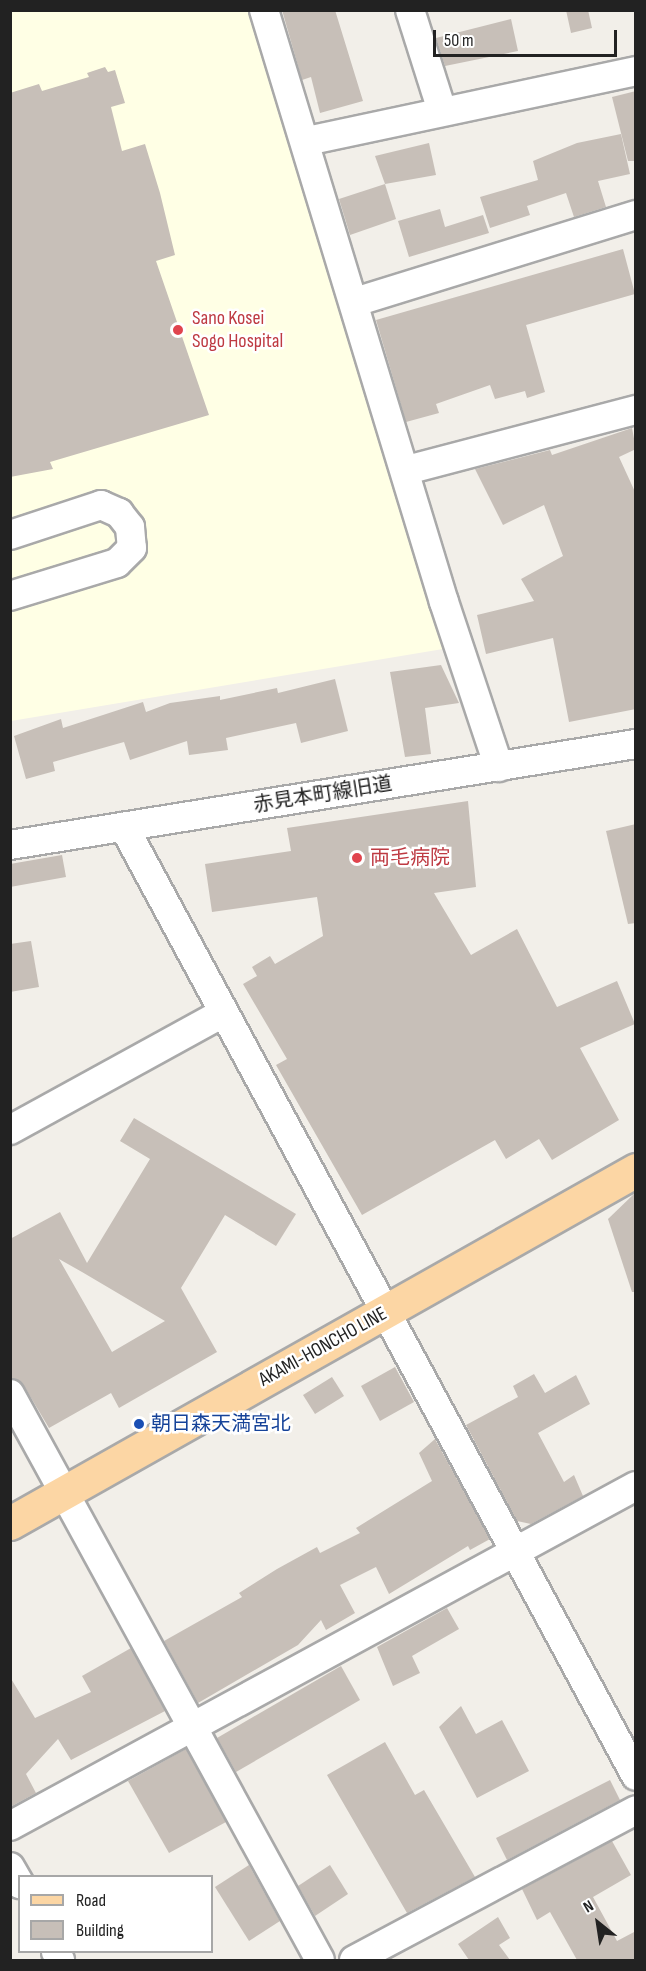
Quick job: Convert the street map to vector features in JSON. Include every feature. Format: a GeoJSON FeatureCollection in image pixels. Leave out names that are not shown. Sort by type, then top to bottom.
{"type":"FeatureCollection","features":[{"type":"Feature","properties":{"kind":"main road","name":"AKAMI-HONCHO LINE"},"geometry":{"type":"LineString","coordinates":[[10,1523],[636,1170]]}},
{"type":"Feature","properties":{"kind":"street"},"geometry":{"type":"LineString","coordinates":[[264,10],[307,141],[407,470],[444,602],[499,766]]}},
{"type":"Feature","properties":{"kind":"street"},"geometry":{"type":"LineString","coordinates":[[410,10],[442,111]]}},
{"type":"Feature","properties":{"kind":"street"},"geometry":{"type":"LineString","coordinates":[[307,141],[636,71]]}},
{"type":"Feature","properties":{"kind":"street"},"geometry":{"type":"LineString","coordinates":[[355,302],[636,215]]}},
{"type":"Feature","properties":{"kind":"street"},"geometry":{"type":"LineString","coordinates":[[407,470],[636,410]]}},
{"type":"Feature","properties":{"kind":"street"},"geometry":{"type":"LineString","coordinates":[[10,535],[100,505],[119,513],[130,527],[132,548],[117,563],[10,596]]}},
{"type":"Feature","properties":{"kind":"street","name":"赤見本町線旧道"},"geometry":{"type":"LineString","coordinates":[[10,845],[636,744]]}},
{"type":"Feature","properties":{"kind":"street"},"geometry":{"type":"LineString","coordinates":[[124,827],[636,1776]]}},
{"type":"Feature","properties":{"kind":"street"},"geometry":{"type":"LineString","coordinates":[[10,1130],[223,1013]]}},
{"type":"Feature","properties":{"kind":"street"},"geometry":{"type":"LineString","coordinates":[[10,1394],[320,1960]]}},
{"type":"Feature","properties":{"kind":"street"},"geometry":{"type":"LineString","coordinates":[[10,1826],[636,1486]]}},
{"type":"Feature","properties":{"kind":"street"},"geometry":{"type":"LineString","coordinates":[[354,1960],[636,1810]]}},
{"type":"Feature","properties":{"kind":"street"},"geometry":{"type":"LineString","coordinates":[[10,1867],[18,1881]]}},
{"type":"Feature","properties":{"kind":"shaded area","name":"Sano Kosei Sogo Hospital"},"geometry":{"type":"Polygon","coordinates":[[[11,11],[248,11],[443,649],[11,721],[11,11]]]}},
{"type":"Feature","properties":{"kind":"building"},"geometry":{"type":"Polygon","coordinates":[[[282,10],[335,10],[363,101],[320,113],[311,77],[302,80],[282,10]]]}},
{"type":"Feature","properties":{"kind":"building"},"geometry":{"type":"Polygon","coordinates":[[[566,10],[588,10],[592,28],[571,33],[566,10]]]}},
{"type":"Feature","properties":{"kind":"building"},"geometry":{"type":"Polygon","coordinates":[[[511,19],[518,51],[445,66],[436,38],[511,19]]]}},
{"type":"Feature","properties":{"kind":"building"},"geometry":{"type":"Polygon","coordinates":[[[105,67],[108,72],[115,70],[125,103],[111,107],[122,151],[145,144],[160,193],[175,255],[156,261],[209,415],[50,462],[53,469],[10,477],[10,93],[39,84],[42,91],[89,77],[87,73],[105,67]]]}},
{"type":"Feature","properties":{"kind":"building"},"geometry":{"type":"Polygon","coordinates":[[[636,91],[636,161],[628,161],[612,97],[636,91]]]}},
{"type":"Feature","properties":{"kind":"building"},"geometry":{"type":"Polygon","coordinates":[[[621,134],[630,174],[598,181],[606,207],[574,217],[566,193],[527,206],[530,215],[490,228],[480,197],[538,180],[533,161],[577,143],[621,134]]]}},
{"type":"Feature","properties":{"kind":"building"},"geometry":{"type":"Polygon","coordinates":[[[429,143],[436,175],[385,184],[375,156],[429,143]]]}},
{"type":"Feature","properties":{"kind":"building"},"geometry":{"type":"Polygon","coordinates":[[[385,184],[396,219],[350,235],[339,199],[385,184]]]}},
{"type":"Feature","properties":{"kind":"building"},"geometry":{"type":"Polygon","coordinates":[[[440,209],[445,227],[483,215],[489,233],[409,257],[398,221],[440,209]]]}},
{"type":"Feature","properties":{"kind":"building"},"geometry":{"type":"Polygon","coordinates":[[[623,249],[635,294],[526,325],[545,392],[527,398],[525,391],[495,399],[490,385],[436,404],[439,413],[406,422],[376,320],[623,249]]]}},
{"type":"Feature","properties":{"kind":"building"},"geometry":{"type":"Polygon","coordinates":[[[632,428],[636,449],[619,457],[636,494],[636,709],[569,722],[553,638],[486,654],[477,615],[534,601],[521,579],[563,556],[544,505],[503,525],[475,469],[550,450],[552,455],[632,428]]]}},
{"type":"Feature","properties":{"kind":"building"},"geometry":{"type":"Polygon","coordinates":[[[441,665],[459,703],[425,708],[431,754],[405,757],[390,672],[441,665]]]}},
{"type":"Feature","properties":{"kind":"building"},"geometry":{"type":"Polygon","coordinates":[[[335,679],[348,731],[301,743],[296,723],[226,738],[228,750],[189,755],[187,741],[130,760],[124,742],[53,762],[55,771],[26,779],[14,736],[61,719],[63,728],[143,702],[146,712],[170,703],[220,696],[220,700],[277,688],[278,693],[335,679]]]}},
{"type":"Feature","properties":{"kind":"building"},"geometry":{"type":"Polygon","coordinates":[[[468,801],[476,887],[434,893],[471,955],[517,929],[557,1007],[617,981],[635,1024],[580,1048],[619,1120],[552,1160],[539,1139],[506,1159],[495,1140],[362,1215],[276,1065],[287,1059],[243,984],[257,976],[252,967],[270,956],[275,964],[323,936],[317,897],[212,912],[205,864],[291,851],[287,828],[468,801]]]}},
{"type":"Feature","properties":{"kind":"building"},"geometry":{"type":"Polygon","coordinates":[[[636,824],[636,923],[628,924],[606,831],[636,824]]]}},
{"type":"Feature","properties":{"kind":"building"},"geometry":{"type":"Polygon","coordinates":[[[62,855],[66,877],[10,887],[10,864],[62,855]]]}},
{"type":"Feature","properties":{"kind":"building"},"geometry":{"type":"Polygon","coordinates":[[[31,941],[39,987],[10,992],[10,944],[31,941]]]}},
{"type":"Feature","properties":{"kind":"building"},"geometry":{"type":"Polygon","coordinates":[[[134,1118],[296,1214],[276,1246],[225,1215],[181,1288],[217,1352],[119,1408],[111,1393],[49,1428],[24,1386],[10,1378],[10,1239],[60,1212],[87,1263],[150,1159],[120,1141],[134,1118]],[[59,1259],[112,1352],[165,1321],[59,1259]]]}},
{"type":"Feature","properties":{"kind":"building"},"geometry":{"type":"Polygon","coordinates":[[[636,1192],[636,1292],[632,1292],[608,1219],[636,1192]]]}},
{"type":"Feature","properties":{"kind":"building"},"geometry":{"type":"Polygon","coordinates":[[[395,1367],[414,1402],[380,1421],[361,1386],[395,1367]]]}},
{"type":"Feature","properties":{"kind":"building"},"geometry":{"type":"Polygon","coordinates":[[[534,1374],[545,1393],[576,1375],[590,1404],[538,1433],[564,1482],[574,1475],[583,1496],[531,1524],[517,1521],[466,1425],[518,1397],[513,1386],[534,1374]]]}},
{"type":"Feature","properties":{"kind":"building"},"geometry":{"type":"Polygon","coordinates":[[[332,1377],[344,1396],[315,1414],[303,1395],[332,1377]]]}},
{"type":"Feature","properties":{"kind":"building"},"geometry":{"type":"Polygon","coordinates":[[[435,1439],[490,1539],[470,1550],[468,1546],[389,1594],[376,1567],[340,1585],[355,1613],[326,1630],[321,1620],[298,1645],[198,1703],[164,1641],[242,1597],[239,1593],[277,1569],[317,1547],[320,1553],[360,1533],[356,1528],[432,1481],[419,1453],[435,1439]]]}},
{"type":"Feature","properties":{"kind":"building"},"geometry":{"type":"Polygon","coordinates":[[[447,1608],[459,1629],[412,1656],[420,1673],[393,1686],[377,1647],[447,1608]]]}},
{"type":"Feature","properties":{"kind":"building"},"geometry":{"type":"Polygon","coordinates":[[[131,1648],[165,1711],[71,1760],[58,1739],[26,1774],[36,1793],[10,1807],[10,1677],[35,1718],[91,1692],[82,1676],[131,1648]]]}},
{"type":"Feature","properties":{"kind":"building"},"geometry":{"type":"Polygon","coordinates":[[[341,1666],[360,1700],[236,1772],[217,1738],[341,1666]]]}},
{"type":"Feature","properties":{"kind":"building"},"geometry":{"type":"Polygon","coordinates":[[[461,1706],[476,1734],[502,1720],[529,1771],[477,1798],[439,1727],[461,1706]]]}},
{"type":"Feature","properties":{"kind":"building"},"geometry":{"type":"Polygon","coordinates":[[[385,1742],[415,1795],[424,1790],[475,1877],[407,1913],[327,1775],[385,1742]]]}},
{"type":"Feature","properties":{"kind":"building"},"geometry":{"type":"Polygon","coordinates":[[[186,1749],[226,1822],[169,1853],[128,1781],[186,1749]]]}},
{"type":"Feature","properties":{"kind":"building"},"geometry":{"type":"Polygon","coordinates":[[[610,1780],[620,1800],[507,1860],[496,1838],[610,1780]]]}},
{"type":"Feature","properties":{"kind":"building"},"geometry":{"type":"Polygon","coordinates":[[[612,1841],[631,1875],[593,1897],[617,1941],[636,1931],[636,1960],[577,1960],[550,1912],[537,1920],[522,1889],[612,1841]]]}},
{"type":"Feature","properties":{"kind":"building"},"geometry":{"type":"Polygon","coordinates":[[[249,1865],[280,1921],[249,1941],[215,1887],[249,1865]]]}},
{"type":"Feature","properties":{"kind":"building"},"geometry":{"type":"Polygon","coordinates":[[[330,1865],[348,1894],[315,1916],[298,1886],[330,1865]]]}},
{"type":"Feature","properties":{"kind":"building"},"geometry":{"type":"Polygon","coordinates":[[[498,1917],[510,1938],[499,1945],[510,1960],[469,1960],[458,1944],[498,1917]]]}},
{"type":"Feature","properties":{"kind":"place","name":"Sano Kosei Sogo Hospital"},"geometry":{"type":"Point","coordinates":[178,330]}},
{"type":"Feature","properties":{"kind":"place","name":"両毛病院"},"geometry":{"type":"Point","coordinates":[357,858]}},
{"type":"Feature","properties":{"kind":"place","name":"朝日森天満宮北"},"geometry":{"type":"Point","coordinates":[139,1424]}}]}
